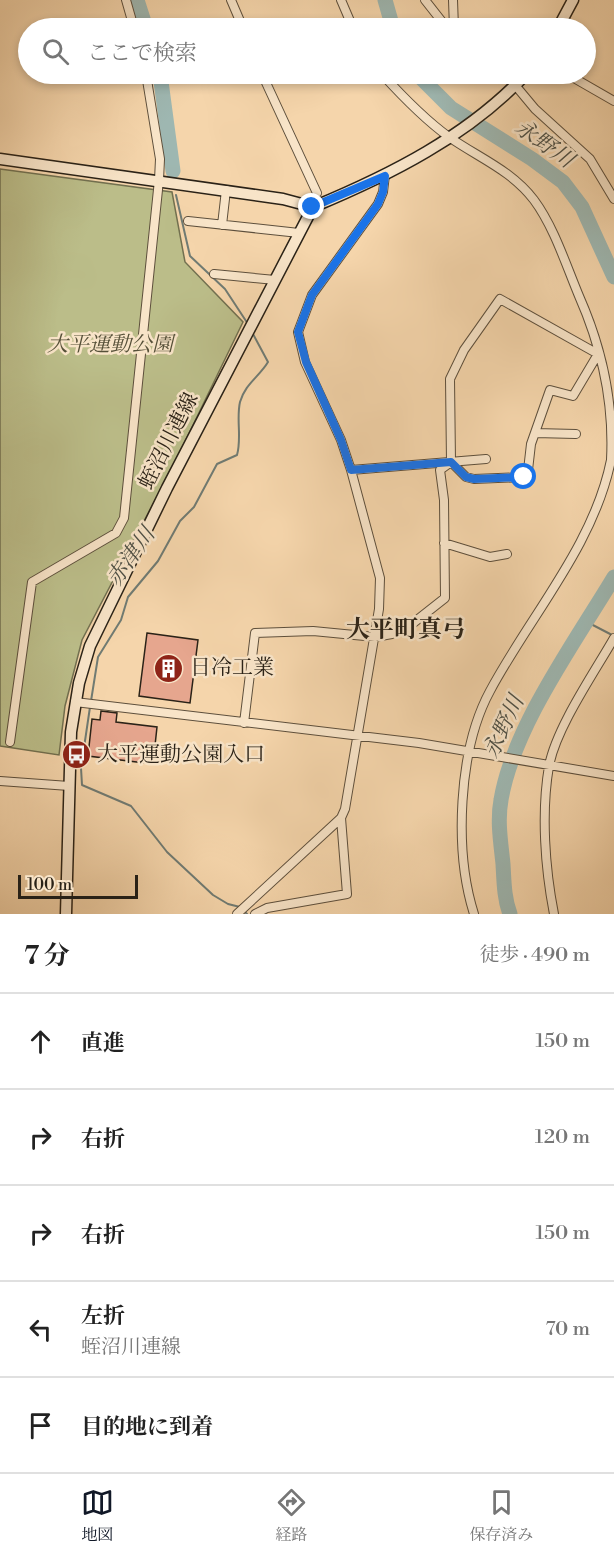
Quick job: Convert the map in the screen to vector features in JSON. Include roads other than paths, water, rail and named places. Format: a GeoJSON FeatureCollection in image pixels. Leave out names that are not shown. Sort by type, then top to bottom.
{"type":"FeatureCollection","features":[{"type":"Feature","properties":{"kind":"main road"},"geometry":{"type":"LineString","coordinates":[[563,18],[573,0]]}},
{"type":"Feature","properties":{"kind":"main road"},"geometry":{"type":"LineString","coordinates":[[0,159],[226,190],[283,199],[312,207],[385,176],[451,135],[516,84]]}},
{"type":"Feature","properties":{"kind":"main road"},"geometry":{"type":"LineString","coordinates":[[274,280],[312,207]]}},
{"type":"Feature","properties":{"kind":"main road","name":"蛭沼川連線"},"geometry":{"type":"LineString","coordinates":[[66,914],[69,786],[75,702],[84,662],[97,628],[274,280]]}},
{"type":"Feature","properties":{"kind":"street"},"geometry":{"type":"LineString","coordinates":[[126,0],[131,18]]}},
{"type":"Feature","properties":{"kind":"street"},"geometry":{"type":"LineString","coordinates":[[231,0],[239,18]]}},
{"type":"Feature","properties":{"kind":"street"},"geometry":{"type":"LineString","coordinates":[[341,0],[349,18]]}},
{"type":"Feature","properties":{"kind":"street"},"geometry":{"type":"LineString","coordinates":[[425,0],[439,18]]}},
{"type":"Feature","properties":{"kind":"street"},"geometry":{"type":"LineString","coordinates":[[453,0],[454,18]]}},
{"type":"Feature","properties":{"kind":"street"},"geometry":{"type":"LineString","coordinates":[[10,742],[32,582],[116,533],[124,518],[159,180],[160,159],[148,84]]}},
{"type":"Feature","properties":{"kind":"street"},"geometry":{"type":"LineString","coordinates":[[267,84],[317,193]]}},
{"type":"Feature","properties":{"kind":"street"},"geometry":{"type":"LineString","coordinates":[[390,84],[398,93],[451,135],[514,178],[542,212],[600,342],[610,372],[613,410],[611,461],[598,505],[541,611],[489,693],[475,725],[464,796],[462,846],[466,882],[474,914]]}},
{"type":"Feature","properties":{"kind":"street"},"geometry":{"type":"LineString","coordinates":[[584,84],[614,101]]}},
{"type":"Feature","properties":{"kind":"street"},"geometry":{"type":"LineString","coordinates":[[513,87],[590,159],[614,199]]}},
{"type":"Feature","properties":{"kind":"street"},"geometry":{"type":"LineString","coordinates":[[237,914],[341,818],[345,809],[375,637],[381,590],[380,578],[341,440],[306,362],[298,332],[312,295],[378,204],[383,192],[385,176]]}},
{"type":"Feature","properties":{"kind":"street"},"geometry":{"type":"LineString","coordinates":[[222,225],[226,190]]}},
{"type":"Feature","properties":{"kind":"street"},"geometry":{"type":"LineString","coordinates":[[188,221],[299,233]]}},
{"type":"Feature","properties":{"kind":"street"},"geometry":{"type":"LineString","coordinates":[[214,274],[274,280]]}},
{"type":"Feature","properties":{"kind":"street"},"geometry":{"type":"LineString","coordinates":[[500,299],[598,354],[573,396],[550,390],[535,433],[524,477],[474,479],[466,477],[451,462],[450,379],[464,350],[500,299]]}},
{"type":"Feature","properties":{"kind":"street"},"geometry":{"type":"LineString","coordinates":[[535,433],[576,434]]}},
{"type":"Feature","properties":{"kind":"street"},"geometry":{"type":"LineString","coordinates":[[351,470],[486,459]]}},
{"type":"Feature","properties":{"kind":"street"},"geometry":{"type":"LineString","coordinates":[[244,723],[255,633],[314,631],[375,637],[392,634],[412,624],[445,598],[444,500],[440,470],[451,462]]}},
{"type":"Feature","properties":{"kind":"street"},"geometry":{"type":"LineString","coordinates":[[444,543],[490,556],[507,554]]}},
{"type":"Feature","properties":{"kind":"street"},"geometry":{"type":"LineString","coordinates":[[554,914],[548,877],[546,815],[549,765],[566,722],[614,638]]}},
{"type":"Feature","properties":{"kind":"street"},"geometry":{"type":"LineString","coordinates":[[75,702],[471,751],[614,776]]}},
{"type":"Feature","properties":{"kind":"street"},"geometry":{"type":"LineString","coordinates":[[0,781],[69,786]]}},
{"type":"Feature","properties":{"kind":"street"},"geometry":{"type":"LineString","coordinates":[[255,914],[267,908],[347,894],[341,818]]}},
{"type":"Feature","properties":{"kind":"waterway","name":"赤津川"},"geometry":{"type":"LineString","coordinates":[[137,0],[143,18]]}},
{"type":"Feature","properties":{"kind":"waterway","name":"永野川"},"geometry":{"type":"LineString","coordinates":[[385,0],[390,18]]}},
{"type":"Feature","properties":{"kind":"waterway","name":"赤津川"},"geometry":{"type":"LineString","coordinates":[[161,84],[173,171]]}},
{"type":"Feature","properties":{"kind":"waterway","name":"永野川"},"geometry":{"type":"LineString","coordinates":[[427,84],[451,108],[532,159],[563,182],[582,207],[614,277]]}},
{"type":"Feature","properties":{"kind":"waterway","name":"赤津川"},"geometry":{"type":"LineString","coordinates":[[176,195],[190,256],[225,289],[248,324]]}},
{"type":"Feature","properties":{"kind":"waterway","name":"赤津川"},"geometry":{"type":"LineString","coordinates":[[91,701],[98,657],[121,620],[128,597],[158,561],[180,521],[194,507],[217,464],[237,455],[240,402],[245,390],[268,362],[252,332]]}},
{"type":"Feature","properties":{"kind":"waterway","name":"永野川"},"geometry":{"type":"LineString","coordinates":[[510,914],[505,889],[499,824],[501,800],[508,772],[518,744],[547,686],[614,577]]}},
{"type":"Feature","properties":{"kind":"waterway"},"geometry":{"type":"LineString","coordinates":[[587,622],[614,636]]}},
{"type":"Feature","properties":{"kind":"waterway","name":"赤津川"},"geometry":{"type":"LineString","coordinates":[[90,707],[81,768],[82,785],[131,806],[167,852],[213,895],[228,904],[240,907],[247,914]]}},
{"type":"Feature","properties":{"kind":"place","name":"日冷工業"},"geometry":{"type":"Point","coordinates":[169,668]}},
{"type":"Feature","properties":{"kind":"place","name":"大平運動公園入口"},"geometry":{"type":"Point","coordinates":[76,755]}},
{"type":"Feature","properties":{"kind":"district","name":"大平町真弓"},"geometry":{"type":"Point","coordinates":[406,630]}},
{"type":"Feature","properties":{"kind":"park label","name":"大平運動公園"},"geometry":{"type":"Point","coordinates":[110,345]}}]}
